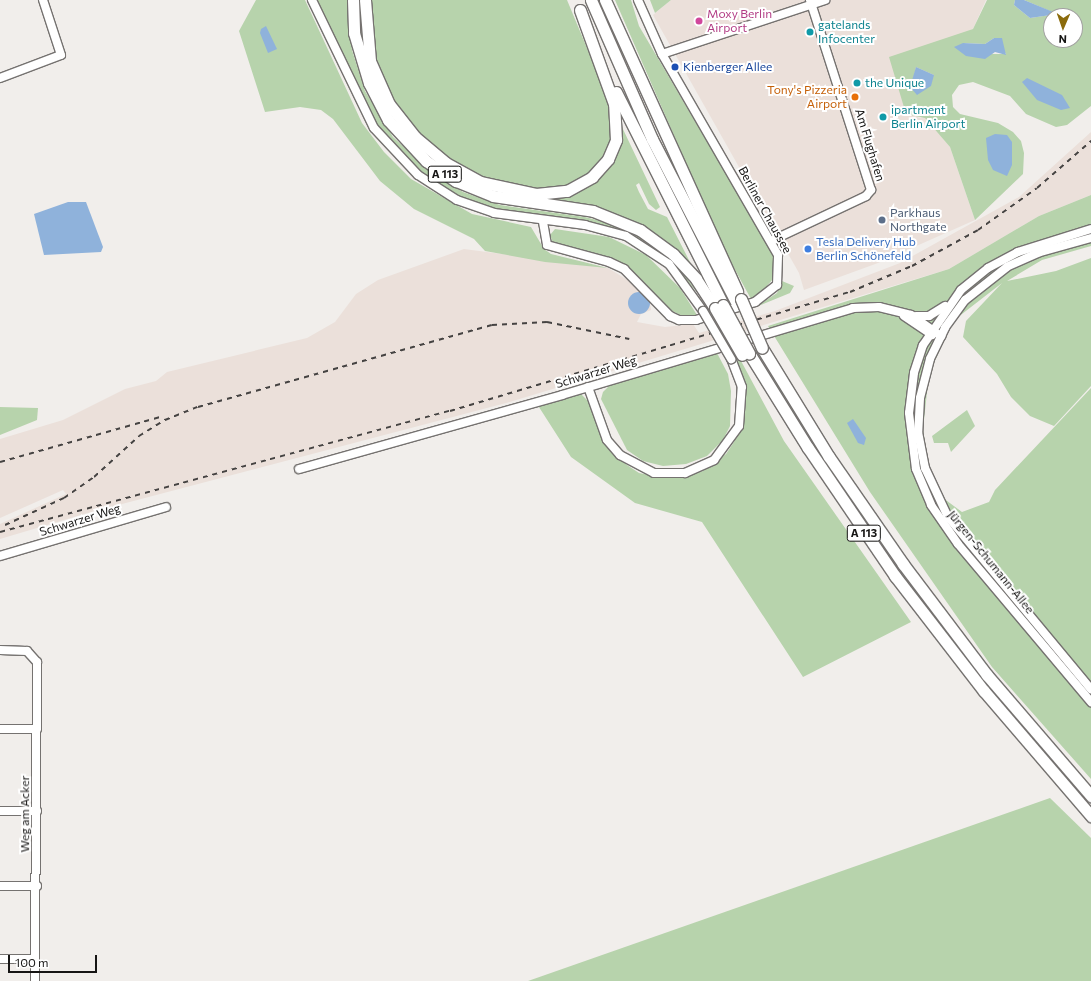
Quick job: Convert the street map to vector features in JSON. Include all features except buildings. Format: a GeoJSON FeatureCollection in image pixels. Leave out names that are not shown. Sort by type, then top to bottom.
{"type":"FeatureCollection","features":[{"type":"Feature","properties":{"kind":"highway","name":"A 113"},"geometry":{"type":"LineString","coordinates":[[353,0],[354,33],[368,83],[388,120],[426,161],[456,181],[493,196],[593,211],[640,230],[673,254],[719,307]]}},
{"type":"Feature","properties":{"kind":"highway"},"geometry":{"type":"LineString","coordinates":[[365,0],[370,61],[390,104],[415,137],[446,163],[480,182],[536,194],[567,191],[592,177],[608,159],[616,140],[614,104],[578,5]]}},
{"type":"Feature","properties":{"kind":"highway"},"geometry":{"type":"LineString","coordinates":[[591,0],[652,139],[738,300]]}},
{"type":"Feature","properties":{"kind":"highway"},"geometry":{"type":"LineString","coordinates":[[606,0],[738,300]]}},
{"type":"Feature","properties":{"kind":"highway"},"geometry":{"type":"LineString","coordinates":[[609,0],[626,45]]}},
{"type":"Feature","properties":{"kind":"highway","name":"A 113"},"geometry":{"type":"LineString","coordinates":[[578,5],[666,198],[719,307],[746,354],[774,393],[895,576],[984,691],[1091,816]]}},
{"type":"Feature","properties":{"kind":"highway","name":"A 113"},"geometry":{"type":"LineString","coordinates":[[738,300],[762,348],[829,457],[903,564],[987,675],[1091,796]]}},
{"type":"Feature","properties":{"kind":"street"},"geometry":{"type":"LineString","coordinates":[[0,78],[62,55],[43,0]]}},
{"type":"Feature","properties":{"kind":"street"},"geometry":{"type":"LineString","coordinates":[[312,0],[360,106],[374,128],[407,166],[445,193],[475,207],[543,222],[585,225],[639,242],[675,271],[703,311],[731,359],[742,387],[739,426],[714,460],[684,473],[654,473],[620,456],[607,440],[588,387]]}},
{"type":"Feature","properties":{"kind":"street","name":"Berliner Chaussee"},"geometry":{"type":"LineString","coordinates":[[543,222],[547,245],[609,262],[624,269],[670,316],[685,321],[732,309],[769,294],[780,275],[779,258],[771,241],[662,54],[638,0]]}},
{"type":"Feature","properties":{"kind":"street"},"geometry":{"type":"LineString","coordinates":[[662,54],[810,2],[825,0]]}},
{"type":"Feature","properties":{"kind":"street","name":"Am Flughafen"},"geometry":{"type":"LineString","coordinates":[[771,241],[866,196],[871,190],[810,2]]}},
{"type":"Feature","properties":{"kind":"street","name":"Jürgen-Schumann-Allee"},"geometry":{"type":"LineString","coordinates":[[1091,229],[1034,245],[1003,259],[972,280],[948,305],[928,335],[914,373],[909,413],[912,452],[922,487],[958,544],[1091,702]]}},
{"type":"Feature","properties":{"kind":"street","name":"Jürgen-Schumann-Allee"},"geometry":{"type":"LineString","coordinates":[[1091,238],[1040,252],[991,277],[965,300],[941,336],[925,375],[919,414],[920,451],[931,485],[961,534],[1091,689]]}},
{"type":"Feature","properties":{"kind":"street"},"geometry":{"type":"LineString","coordinates":[[911,315],[930,316],[948,305]]}},
{"type":"Feature","properties":{"kind":"street","name":"Schwarzer Weg"},"geometry":{"type":"LineString","coordinates":[[299,468],[588,387],[853,308],[879,307],[911,315],[933,327],[941,336]]}},
{"type":"Feature","properties":{"kind":"street","name":"Schwarzer Weg"},"geometry":{"type":"LineString","coordinates":[[899,312],[928,335]]}},
{"type":"Feature","properties":{"kind":"street"},"geometry":{"type":"LineString","coordinates":[[928,335],[941,336]]}},
{"type":"Feature","properties":{"kind":"street","name":"Schwarzer Weg"},"geometry":{"type":"LineString","coordinates":[[0,556],[166,507]]}},
{"type":"Feature","properties":{"kind":"street","name":"Weg am Acker"},"geometry":{"type":"LineString","coordinates":[[0,650],[27,651],[37,662],[37,886],[35,981]]}},
{"type":"Feature","properties":{"kind":"street"},"geometry":{"type":"LineString","coordinates":[[0,729],[37,729]]}},
{"type":"Feature","properties":{"kind":"street"},"geometry":{"type":"LineString","coordinates":[[0,811],[37,811]]}},
{"type":"Feature","properties":{"kind":"street"},"geometry":{"type":"LineString","coordinates":[[0,886],[37,886]]}},
{"type":"Feature","properties":{"kind":"street"},"geometry":{"type":"LineString","coordinates":[[0,959],[35,958]]}},
{"type":"Feature","properties":{"kind":"shaded area"},"geometry":{"type":"Polygon","coordinates":[[[671,0],[986,0],[973,29],[962,34],[918,118],[925,117],[950,147],[975,220],[878,263],[804,290],[799,273],[653,15],[671,0]]]}},
{"type":"Feature","properties":{"kind":"shaded area"},"geometry":{"type":"Polygon","coordinates":[[[1091,132],[1091,195],[1039,216],[949,269],[506,403],[84,514],[0,539],[0,524],[66,494],[63,490],[0,518],[0,439],[63,420],[125,389],[156,381],[167,372],[307,338],[335,322],[356,294],[378,280],[464,249],[608,268],[634,284],[650,301],[651,310],[641,314],[637,322],[665,327],[693,324],[699,333],[775,311],[900,263],[1019,197],[1091,132]]]}},
{"type":"Feature","properties":{"kind":"green space"},"geometry":{"type":"Polygon","coordinates":[[[256,0],[305,0],[362,123],[384,152],[411,179],[472,214],[531,227],[544,249],[551,254],[608,268],[545,262],[485,251],[474,239],[414,209],[380,181],[333,119],[321,110],[300,107],[265,112],[239,31],[256,0]]]}},
{"type":"Feature","properties":{"kind":"green space"},"geometry":{"type":"Polygon","coordinates":[[[316,0],[349,0],[352,50],[365,91],[393,137],[432,173],[463,192],[500,205],[585,217],[616,225],[642,238],[660,250],[677,265],[702,298],[667,258],[625,232],[587,221],[496,210],[453,194],[422,174],[375,124],[316,0]]]}},
{"type":"Feature","properties":{"kind":"green space"},"geometry":{"type":"Polygon","coordinates":[[[368,0],[567,0],[612,108],[613,131],[608,151],[585,179],[549,191],[505,186],[462,169],[422,139],[397,107],[371,47],[368,0]]]}},
{"type":"Feature","properties":{"kind":"green space"},"geometry":{"type":"Polygon","coordinates":[[[615,0],[631,0],[639,26],[770,249],[775,261],[773,279],[758,296],[751,299],[722,246],[615,0]]]}},
{"type":"Feature","properties":{"kind":"green space"},"geometry":{"type":"Polygon","coordinates":[[[650,0],[671,0],[655,13],[650,0]]]}},
{"type":"Feature","properties":{"kind":"green space"},"geometry":{"type":"Polygon","coordinates":[[[987,0],[1015,0],[1014,5],[1030,18],[1043,16],[1043,48],[1083,48],[1083,8],[1043,8],[1024,0],[1091,0],[1091,106],[1067,125],[1056,127],[1026,114],[1010,96],[973,82],[959,85],[952,95],[953,107],[960,114],[998,123],[1013,132],[1021,141],[1024,153],[1023,174],[975,220],[950,147],[925,118],[906,114],[889,57],[973,29],[987,0]],[[994,38],[985,44],[963,43],[988,54],[1006,54],[994,38]],[[916,67],[913,80],[910,87],[934,75],[916,67]]]}},
{"type":"Feature","properties":{"kind":"green space"},"geometry":{"type":"Polygon","coordinates":[[[621,125],[660,207],[656,210],[649,204],[639,183],[636,185],[639,192],[648,209],[667,217],[692,266],[657,235],[543,200],[576,194],[596,181],[612,161],[621,125]]]}},
{"type":"Feature","properties":{"kind":"green space"},"geometry":{"type":"Polygon","coordinates":[[[1091,195],[1091,246],[1042,260],[1007,281],[1056,271],[1091,258],[1091,386],[1054,426],[1030,416],[1011,397],[997,374],[963,337],[966,321],[1002,283],[953,321],[929,374],[923,429],[929,471],[939,495],[962,512],[989,502],[995,490],[1091,388],[1091,779],[992,667],[870,492],[768,326],[949,269],[1039,216],[1091,195]]]}},
{"type":"Feature","properties":{"kind":"green space"},"geometry":{"type":"Polygon","coordinates":[[[555,229],[609,237],[646,255],[680,288],[697,315],[685,317],[670,310],[641,279],[615,261],[553,243],[550,235],[555,229]]]}},
{"type":"Feature","properties":{"kind":"green space"},"geometry":{"type":"Polygon","coordinates":[[[782,281],[794,286],[790,293],[756,307],[777,293],[782,281]]]}},
{"type":"Feature","properties":{"kind":"green space"},"geometry":{"type":"Polygon","coordinates":[[[717,353],[728,374],[731,391],[730,426],[723,440],[707,456],[686,464],[663,466],[643,461],[627,450],[601,399],[603,392],[612,383],[717,353]]]}},
{"type":"Feature","properties":{"kind":"green space"},"geometry":{"type":"Polygon","coordinates":[[[740,359],[784,441],[911,622],[803,677],[702,522],[635,503],[571,457],[537,404],[581,394],[590,403],[599,431],[611,451],[627,465],[639,473],[659,477],[683,477],[703,471],[726,454],[734,442],[745,414],[746,392],[736,361],[740,359]]]}},
{"type":"Feature","properties":{"kind":"green space"},"geometry":{"type":"Polygon","coordinates":[[[0,407],[38,408],[37,420],[0,435],[0,407]]]}},
{"type":"Feature","properties":{"kind":"green space"},"geometry":{"type":"Polygon","coordinates":[[[967,410],[975,426],[951,452],[948,443],[934,443],[932,436],[967,410]]]}},
{"type":"Feature","properties":{"kind":"green space"},"geometry":{"type":"Polygon","coordinates":[[[1050,798],[1091,838],[1091,981],[528,981],[1050,798]]]}},
{"type":"Feature","properties":{"kind":"water"},"geometry":{"type":"Polygon","coordinates":[[[1015,0],[1024,0],[1043,8],[1043,16],[1030,18],[1014,5],[1015,0]]]}},
{"type":"Feature","properties":{"kind":"water"},"geometry":{"type":"Polygon","coordinates":[[[266,26],[277,49],[268,53],[260,33],[261,29],[266,26]]]}},
{"type":"Feature","properties":{"kind":"water"},"geometry":{"type":"Polygon","coordinates":[[[994,38],[1002,38],[1006,55],[995,52],[985,59],[966,56],[954,47],[963,43],[985,44],[994,38]]]}},
{"type":"Feature","properties":{"kind":"water"},"geometry":{"type":"Polygon","coordinates":[[[916,67],[934,75],[931,86],[917,95],[910,87],[916,67]]]}},
{"type":"Feature","properties":{"kind":"water"},"geometry":{"type":"Polygon","coordinates":[[[1027,78],[1062,95],[1070,108],[1061,110],[1037,100],[1022,82],[1027,78]]]}},
{"type":"Feature","properties":{"kind":"water"},"geometry":{"type":"Polygon","coordinates":[[[995,134],[1007,135],[1012,142],[1012,165],[1007,176],[993,170],[988,160],[986,138],[995,134]]]}},
{"type":"Feature","properties":{"kind":"water"},"geometry":{"type":"Polygon","coordinates":[[[68,202],[86,202],[103,247],[101,252],[44,255],[34,214],[68,202]]]}},
{"type":"Feature","properties":{"kind":"water"},"geometry":{"type":"Polygon","coordinates":[[[639,292],[647,295],[650,303],[647,311],[639,314],[631,311],[628,303],[631,295],[639,292]]]}},
{"type":"Feature","properties":{"kind":"water"},"geometry":{"type":"Polygon","coordinates":[[[853,419],[866,438],[864,445],[858,443],[847,423],[853,419]]]}},
{"type":"Feature","properties":{"kind":"railway"},"geometry":{"type":"LineString","coordinates":[[0,532],[450,411],[850,292],[912,266],[978,230],[1037,188],[1091,141]]}},
{"type":"Feature","properties":{"kind":"railway"},"geometry":{"type":"LineString","coordinates":[[5,525],[64,498],[94,477],[139,436],[165,420],[198,407],[492,325],[547,322],[629,339]]}},
{"type":"Feature","properties":{"kind":"railway"},"geometry":{"type":"LineString","coordinates":[[0,462],[164,416]]}},
{"type":"Feature","properties":{"kind":"place","name":"Moxy Berlin Airport"},"geometry":{"type":"Point","coordinates":[699,21]}},
{"type":"Feature","properties":{"kind":"place","name":"gatelands Infocenter"},"geometry":{"type":"Point","coordinates":[810,32]}},
{"type":"Feature","properties":{"kind":"place","name":"Kienberger Allee"},"geometry":{"type":"Point","coordinates":[675,67]}},
{"type":"Feature","properties":{"kind":"place","name":"the Unique"},"geometry":{"type":"Point","coordinates":[857,83]}},
{"type":"Feature","properties":{"kind":"place","name":"Tony's Pizzeria Airport"},"geometry":{"type":"Point","coordinates":[855,97]}},
{"type":"Feature","properties":{"kind":"place","name":"ipartment Berlin Airport"},"geometry":{"type":"Point","coordinates":[883,117]}},
{"type":"Feature","properties":{"kind":"place","name":"Parkhaus Northgate"},"geometry":{"type":"Point","coordinates":[882,220]}},
{"type":"Feature","properties":{"kind":"place","name":"Tesla Delivery Hub Berlin Schönefeld"},"geometry":{"type":"Point","coordinates":[808,249]}}]}
